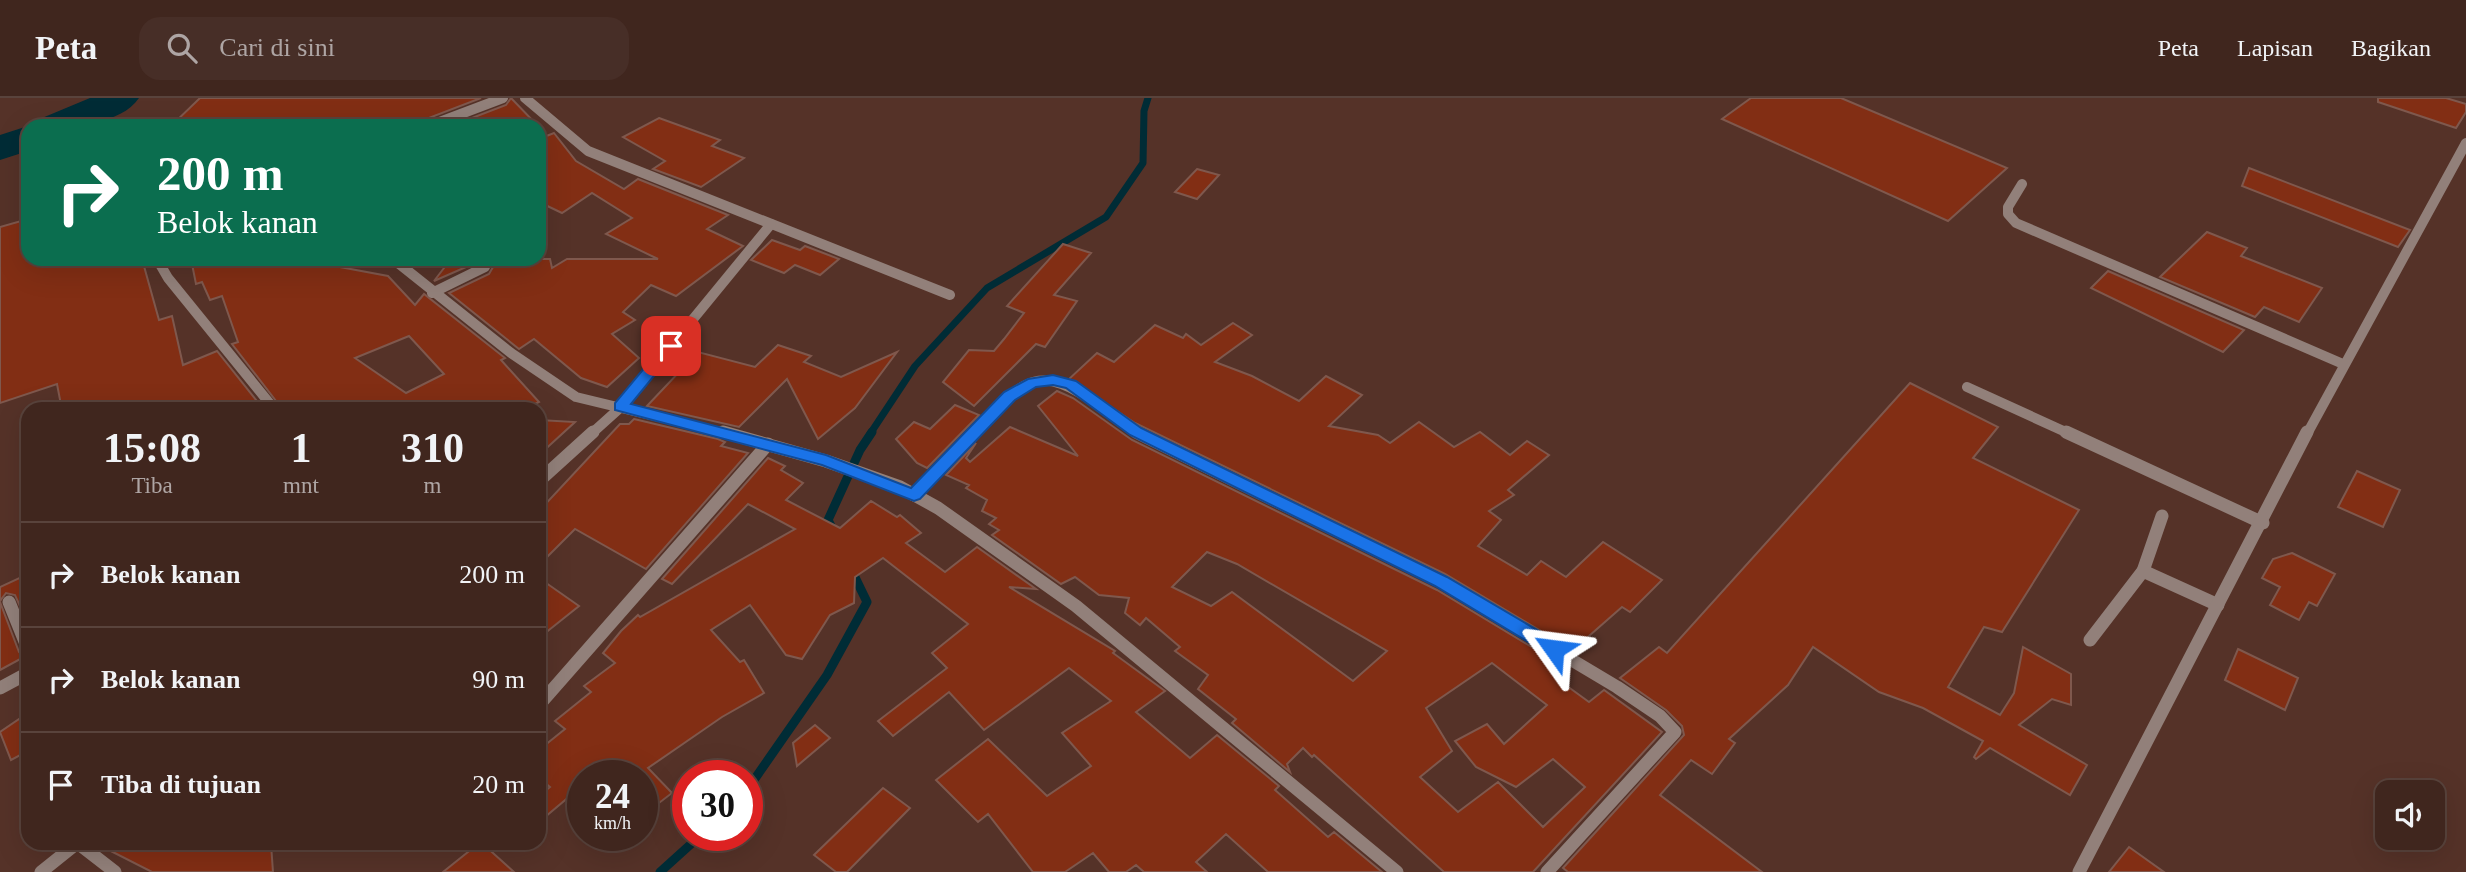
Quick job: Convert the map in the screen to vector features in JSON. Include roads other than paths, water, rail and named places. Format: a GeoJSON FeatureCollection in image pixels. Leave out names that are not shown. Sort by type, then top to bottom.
{"type":"FeatureCollection","features":[{"type":"Feature","properties":{"kind":"street"},"geometry":{"type":"LineString","coordinates":[[448,119],[503,98]]}},
{"type":"Feature","properties":{"kind":"street"},"geometry":{"type":"LineString","coordinates":[[525,98],[588,151],[650,173],[950,295]]}},
{"type":"Feature","properties":{"kind":"street"},"geometry":{"type":"LineString","coordinates":[[2079,872],[2263,523],[2343,364],[2466,143]]}},
{"type":"Feature","properties":{"kind":"street"},"geometry":{"type":"LineString","coordinates":[[2022,184],[2008,207],[2008,214],[2016,223],[2343,364]]}},
{"type":"Feature","properties":{"kind":"street"},"geometry":{"type":"LineString","coordinates":[[546,475],[621,407],[771,224]]}},
{"type":"Feature","properties":{"kind":"street"},"geometry":{"type":"LineString","coordinates":[[161,266],[269,402]]}},
{"type":"Feature","properties":{"kind":"street"},"geometry":{"type":"LineString","coordinates":[[401,266],[432,293],[551,383],[576,397],[768,443],[867,475],[914,495],[999,548],[1076,606],[1397,872]]}},
{"type":"Feature","properties":{"kind":"street"},"geometry":{"type":"LineString","coordinates":[[432,293],[485,267]]}},
{"type":"Feature","properties":{"kind":"street"},"geometry":{"type":"LineString","coordinates":[[914,495],[1009,396],[1033,382],[1053,380],[1071,385],[1135,432],[1353,537],[1512,623],[1617,687],[1666,720],[1675,732],[1671,740],[1547,872]]}},
{"type":"Feature","properties":{"kind":"street"},"geometry":{"type":"LineString","coordinates":[[1967,387],[2263,523]]}},
{"type":"Feature","properties":{"kind":"street"},"geometry":{"type":"LineString","coordinates":[[546,697],[768,443]]}},
{"type":"Feature","properties":{"kind":"street"},"geometry":{"type":"LineString","coordinates":[[2090,640],[2143,572],[2162,516]]}},
{"type":"Feature","properties":{"kind":"street"},"geometry":{"type":"LineString","coordinates":[[2143,572],[2218,605]]}},
{"type":"Feature","properties":{"kind":"street"},"geometry":{"type":"LineString","coordinates":[[9,602],[21,632]]}},
{"type":"Feature","properties":{"kind":"street"},"geometry":{"type":"LineString","coordinates":[[0,688],[21,677]]}},
{"type":"Feature","properties":{"kind":"street"},"geometry":{"type":"LineString","coordinates":[[41,872],[69,850]]}},
{"type":"Feature","properties":{"kind":"street"},"geometry":{"type":"LineString","coordinates":[[85,850],[115,872]]}},
{"type":"Feature","properties":{"kind":"waterway"},"geometry":{"type":"LineString","coordinates":[[72,119],[121,98]]}},
{"type":"Feature","properties":{"kind":"waterway"},"geometry":{"type":"LineString","coordinates":[[870,434],[915,366],[987,288],[1106,217],[1143,163],[1144,111],[1148,98]]}},
{"type":"Feature","properties":{"kind":"waterway"},"geometry":{"type":"LineString","coordinates":[[0,149],[21,140]]}},
{"type":"Feature","properties":{"kind":"waterway"},"geometry":{"type":"LineString","coordinates":[[834,532],[828,520],[860,450],[872,432]]}},
{"type":"Feature","properties":{"kind":"waterway"},"geometry":{"type":"LineString","coordinates":[[763,767],[827,675],[867,602],[851,569]]}},
{"type":"Feature","properties":{"kind":"waterway"},"geometry":{"type":"LineString","coordinates":[[660,872],[683,851]]}}]}
